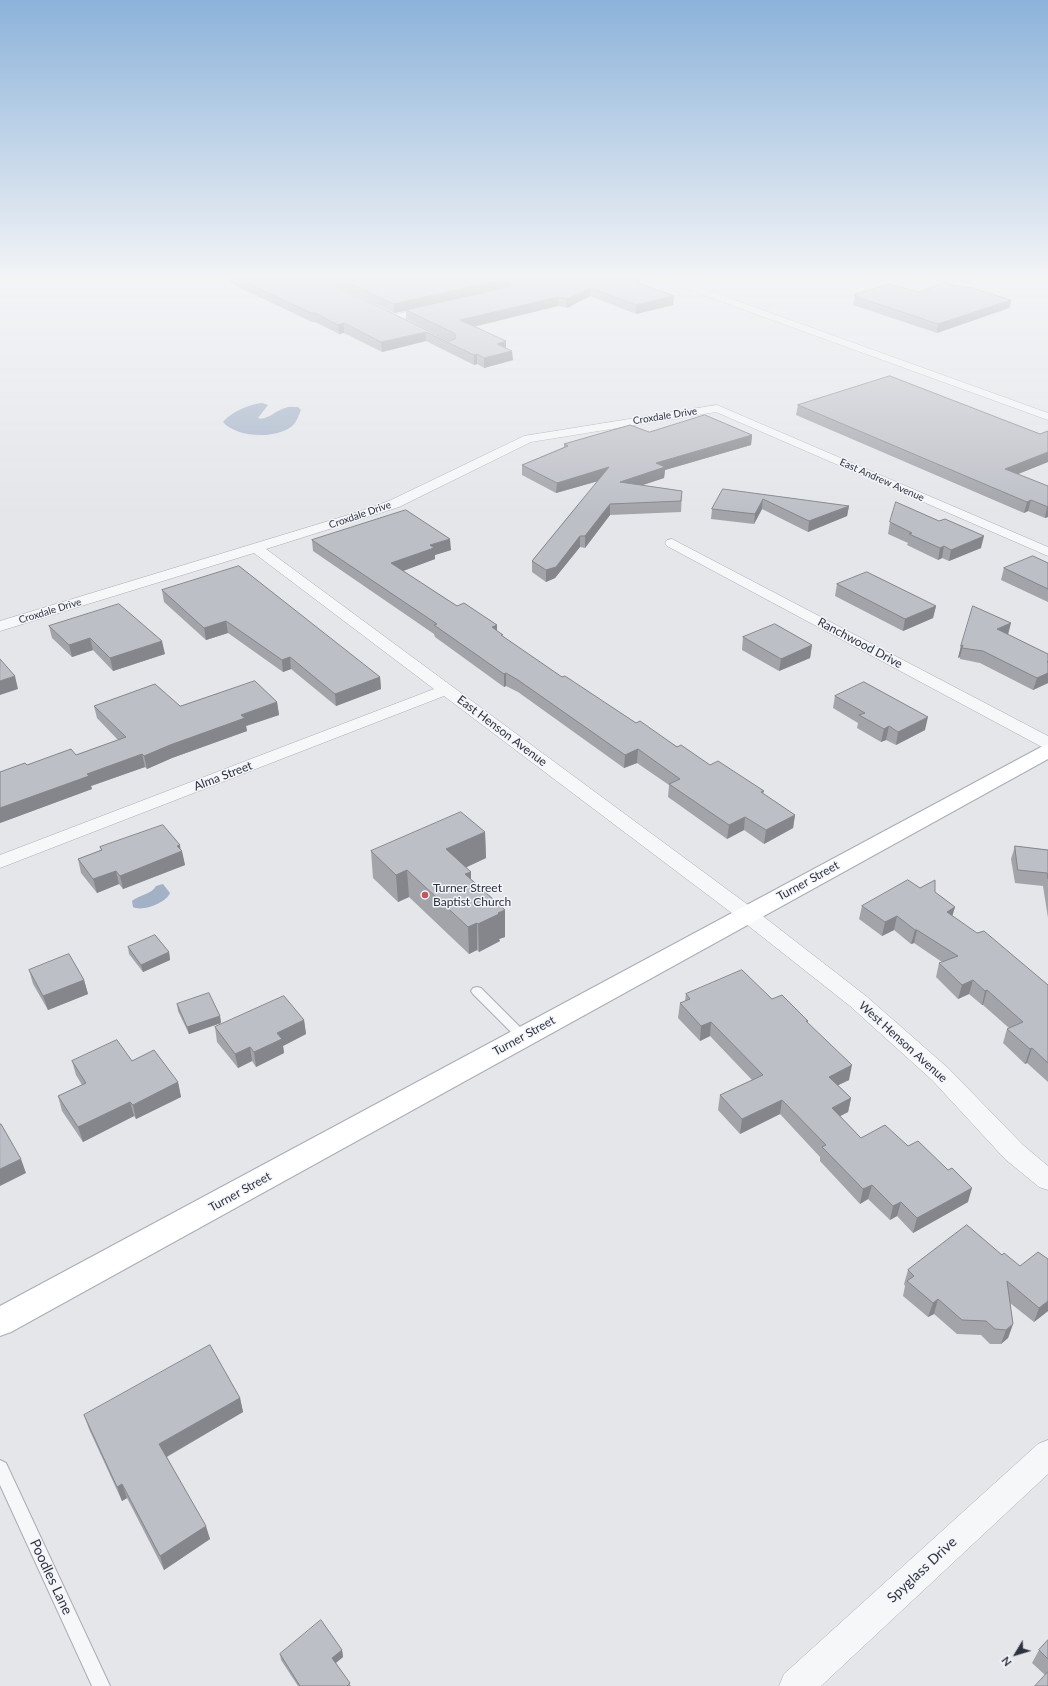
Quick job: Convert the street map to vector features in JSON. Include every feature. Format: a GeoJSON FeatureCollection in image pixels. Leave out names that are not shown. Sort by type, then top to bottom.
{"type":"FeatureCollection","features":[{"type":"Feature","properties":{"kind":"street"},"geometry":{"type":"LineString","coordinates":[[882,357],[1048,417]]}},
{"type":"Feature","properties":{"kind":"street","name":"Croxdale Drive"},"geometry":{"type":"LineString","coordinates":[[0,626],[363,515],[394,504],[528,439],[717,408]]}},
{"type":"Feature","properties":{"kind":"street","name":"East Andrew Avenue"},"geometry":{"type":"LineString","coordinates":[[717,408],[1048,552]]}},
{"type":"Feature","properties":{"kind":"street","name":"Ranchwood Drive"},"geometry":{"type":"LineString","coordinates":[[672,543],[1048,743]]}},
{"type":"Feature","properties":{"kind":"street","name":"East Henson Avenue"},"geometry":{"type":"LineString","coordinates":[[256,548],[748,914]]}},
{"type":"Feature","properties":{"kind":"street","name":"Alma Street"},"geometry":{"type":"LineString","coordinates":[[0,862],[446,690]]}},
{"type":"Feature","properties":{"kind":"street","name":"Turner Street"},"geometry":{"type":"LineString","coordinates":[[0,1322],[1048,751]]}},
{"type":"Feature","properties":{"kind":"street","name":"West Henson Avenue"},"geometry":{"type":"LineString","coordinates":[[748,914],[858,1001],[940,1074],[1014,1152],[1048,1180]]}},
{"type":"Feature","properties":{"kind":"street","name":"Spyglass Drive"},"geometry":{"type":"LineString","coordinates":[[796,1686],[1048,1454]]}},
{"type":"Feature","properties":{"kind":"lane"},"geometry":{"type":"LineString","coordinates":[[477,991],[523,1037]]}},
{"type":"Feature","properties":{"kind":"lane","name":"Poodles Lane"},"geometry":{"type":"LineString","coordinates":[[0,1468],[101,1686]]}},
{"type":"Feature","properties":{"kind":"water"},"geometry":{"type":"Polygon","coordinates":[[[262,403],[268,405],[258,418],[261,419],[288,407],[298,407],[301,410],[295,423],[279,433],[269,435],[247,434],[229,427],[223,422],[230,415],[240,410],[251,405],[262,403]]]}},
{"type":"Feature","properties":{"kind":"water"},"geometry":{"type":"Polygon","coordinates":[[[163,884],[170,893],[168,897],[153,906],[142,908],[133,907],[132,901],[152,891],[156,886],[163,884]]]}},
{"type":"Feature","properties":{"kind":"building"},"geometry":{"type":"Polygon","coordinates":[[[890,376],[1040,434],[1048,431],[1048,452],[1005,469],[1048,486],[1048,507],[1031,500],[1027,502],[798,405],[890,376]]]}},
{"type":"Feature","properties":{"kind":"building"},"geometry":{"type":"Polygon","coordinates":[[[705,415],[752,435],[656,463],[665,467],[620,482],[682,491],[681,501],[610,504],[585,536],[580,536],[556,567],[546,570],[532,561],[609,467],[557,483],[522,465],[568,446],[564,444],[630,425],[649,432],[705,415]]]}},
{"type":"Feature","properties":{"kind":"building"},"geometry":{"type":"Polygon","coordinates":[[[723,489],[849,506],[809,521],[763,499],[755,514],[712,509],[723,489]]]}},
{"type":"Feature","properties":{"kind":"building"},"geometry":{"type":"Polygon","coordinates":[[[896,502],[939,521],[945,519],[984,536],[951,550],[944,546],[940,548],[909,534],[912,533],[890,522],[896,502]]]}},
{"type":"Feature","properties":{"kind":"building"},"geometry":{"type":"Polygon","coordinates":[[[406,510],[450,539],[430,545],[434,548],[391,563],[457,606],[464,603],[497,625],[492,627],[503,635],[501,635],[562,677],[565,676],[636,723],[640,721],[677,747],[681,745],[710,765],[718,761],[764,791],[761,792],[795,815],[766,830],[745,817],[729,825],[669,784],[680,779],[638,749],[625,755],[518,680],[506,673],[504,674],[434,625],[437,624],[312,540],[406,510]]]}},
{"type":"Feature","properties":{"kind":"building"},"geometry":{"type":"Polygon","coordinates":[[[1033,556],[1048,563],[1048,589],[1004,568],[1033,556]]]}},
{"type":"Feature","properties":{"kind":"building"},"geometry":{"type":"Polygon","coordinates":[[[239,566],[380,677],[335,694],[290,657],[282,660],[226,621],[204,628],[162,590],[239,566]]]}},
{"type":"Feature","properties":{"kind":"building"},"geometry":{"type":"Polygon","coordinates":[[[867,572],[936,606],[905,619],[837,584],[867,572]]]}},
{"type":"Feature","properties":{"kind":"building"},"geometry":{"type":"Polygon","coordinates":[[[119,604],[162,641],[110,658],[90,638],[69,645],[49,626],[119,604]]]}},
{"type":"Feature","properties":{"kind":"building"},"geometry":{"type":"Polygon","coordinates":[[[973,606],[1011,623],[997,629],[1048,654],[1048,673],[1037,678],[983,651],[962,648],[963,645],[961,646],[973,606]]]}},
{"type":"Feature","properties":{"kind":"building"},"geometry":{"type":"Polygon","coordinates":[[[775,624],[812,645],[781,659],[743,637],[775,624]]]}},
{"type":"Feature","properties":{"kind":"building"},"geometry":{"type":"Polygon","coordinates":[[[0,659],[15,676],[0,681],[0,659]]]}},
{"type":"Feature","properties":{"kind":"building"},"geometry":{"type":"Polygon","coordinates":[[[255,681],[277,702],[241,715],[245,718],[144,756],[142,754],[87,774],[89,776],[0,808],[0,772],[25,763],[27,765],[71,749],[76,755],[126,737],[94,706],[155,684],[180,706],[255,681]]]}},
{"type":"Feature","properties":{"kind":"building"},"geometry":{"type":"Polygon","coordinates":[[[864,682],[928,717],[898,732],[889,726],[884,729],[859,715],[865,713],[835,696],[864,682]]]}},
{"type":"Feature","properties":{"kind":"building"},"geometry":{"type":"Polygon","coordinates":[[[461,812],[485,832],[446,849],[471,872],[465,874],[505,910],[478,924],[477,923],[468,927],[407,870],[396,875],[371,851],[461,812]]]}},
{"type":"Feature","properties":{"kind":"building"},"geometry":{"type":"Polygon","coordinates":[[[163,825],[180,845],[177,846],[182,851],[120,876],[116,871],[93,879],[78,859],[102,850],[100,847],[163,825]]]}},
{"type":"Feature","properties":{"kind":"building"},"geometry":{"type":"Polygon","coordinates":[[[1015,846],[1048,850],[1048,879],[1047,873],[1018,870],[1015,846]]]}},
{"type":"Feature","properties":{"kind":"building"},"geometry":{"type":"Polygon","coordinates":[[[908,880],[920,888],[935,880],[935,892],[955,907],[947,912],[977,933],[984,931],[1048,985],[1048,1063],[1032,1048],[1030,1049],[1007,1029],[1023,1022],[987,990],[985,991],[973,980],[962,985],[939,963],[958,956],[915,930],[897,916],[885,922],[862,906],[908,880]]]}},
{"type":"Feature","properties":{"kind":"building"},"geometry":{"type":"Polygon","coordinates":[[[155,935],[169,952],[141,965],[128,947],[155,935]]]}},
{"type":"Feature","properties":{"kind":"building"},"geometry":{"type":"Polygon","coordinates":[[[69,954],[84,980],[43,996],[29,970],[69,954]]]}},
{"type":"Feature","properties":{"kind":"building"},"geometry":{"type":"Polygon","coordinates":[[[742,970],[772,999],[782,995],[808,1021],[806,1021],[852,1065],[829,1077],[851,1098],[832,1108],[861,1138],[885,1125],[908,1146],[918,1141],[948,1170],[952,1168],[972,1188],[917,1218],[901,1202],[893,1206],[872,1185],[863,1189],[822,1147],[826,1145],[782,1100],[742,1119],[720,1095],[763,1075],[711,1022],[701,1026],[680,1003],[690,999],[686,994],[742,970]]]}},
{"type":"Feature","properties":{"kind":"building"},"geometry":{"type":"Polygon","coordinates":[[[209,993],[220,1016],[187,1027],[177,1004],[209,993]]]}},
{"type":"Feature","properties":{"kind":"building"},"geometry":{"type":"Polygon","coordinates":[[[284,996],[304,1020],[277,1033],[282,1039],[254,1052],[250,1047],[235,1054],[215,1027],[284,996]]]}},
{"type":"Feature","properties":{"kind":"building"},"geometry":{"type":"Polygon","coordinates":[[[117,1040],[132,1061],[154,1050],[178,1082],[133,1105],[130,1102],[78,1127],[58,1096],[86,1083],[72,1061],[117,1040]]]}},
{"type":"Feature","properties":{"kind":"building"},"geometry":{"type":"Polygon","coordinates":[[[0,1124],[21,1159],[0,1169],[0,1124]]]}},
{"type":"Feature","properties":{"kind":"building"},"geometry":{"type":"Polygon","coordinates":[[[967,1225],[1002,1255],[1004,1253],[1020,1266],[1038,1252],[1048,1259],[1048,1301],[1039,1308],[1007,1281],[1013,1324],[1006,1330],[995,1329],[986,1321],[962,1320],[938,1299],[933,1303],[907,1281],[914,1276],[908,1270],[967,1225]]]}},
{"type":"Feature","properties":{"kind":"building"},"geometry":{"type":"Polygon","coordinates":[[[210,1345],[240,1398],[159,1444],[206,1526],[160,1556],[122,1484],[117,1487],[84,1415],[210,1345]]]}},
{"type":"Feature","properties":{"kind":"building"},"geometry":{"type":"Polygon","coordinates":[[[321,1620],[342,1650],[332,1658],[350,1683],[347,1686],[300,1686],[280,1654],[321,1620]]]}},
{"type":"Feature","properties":{"kind":"building"},"geometry":{"type":"Polygon","coordinates":[[[1048,1640],[1048,1659],[1039,1650],[1048,1640]]]}},
{"type":"Feature","properties":{"kind":"building"},"geometry":{"type":"Polygon","coordinates":[[[1048,1672],[1048,1686],[1035,1686],[1048,1672]]]}},
{"type":"Feature","properties":{"kind":"place","name":"Turner Street Baptist Church"},"geometry":{"type":"Point","coordinates":[425,895]}}]}
